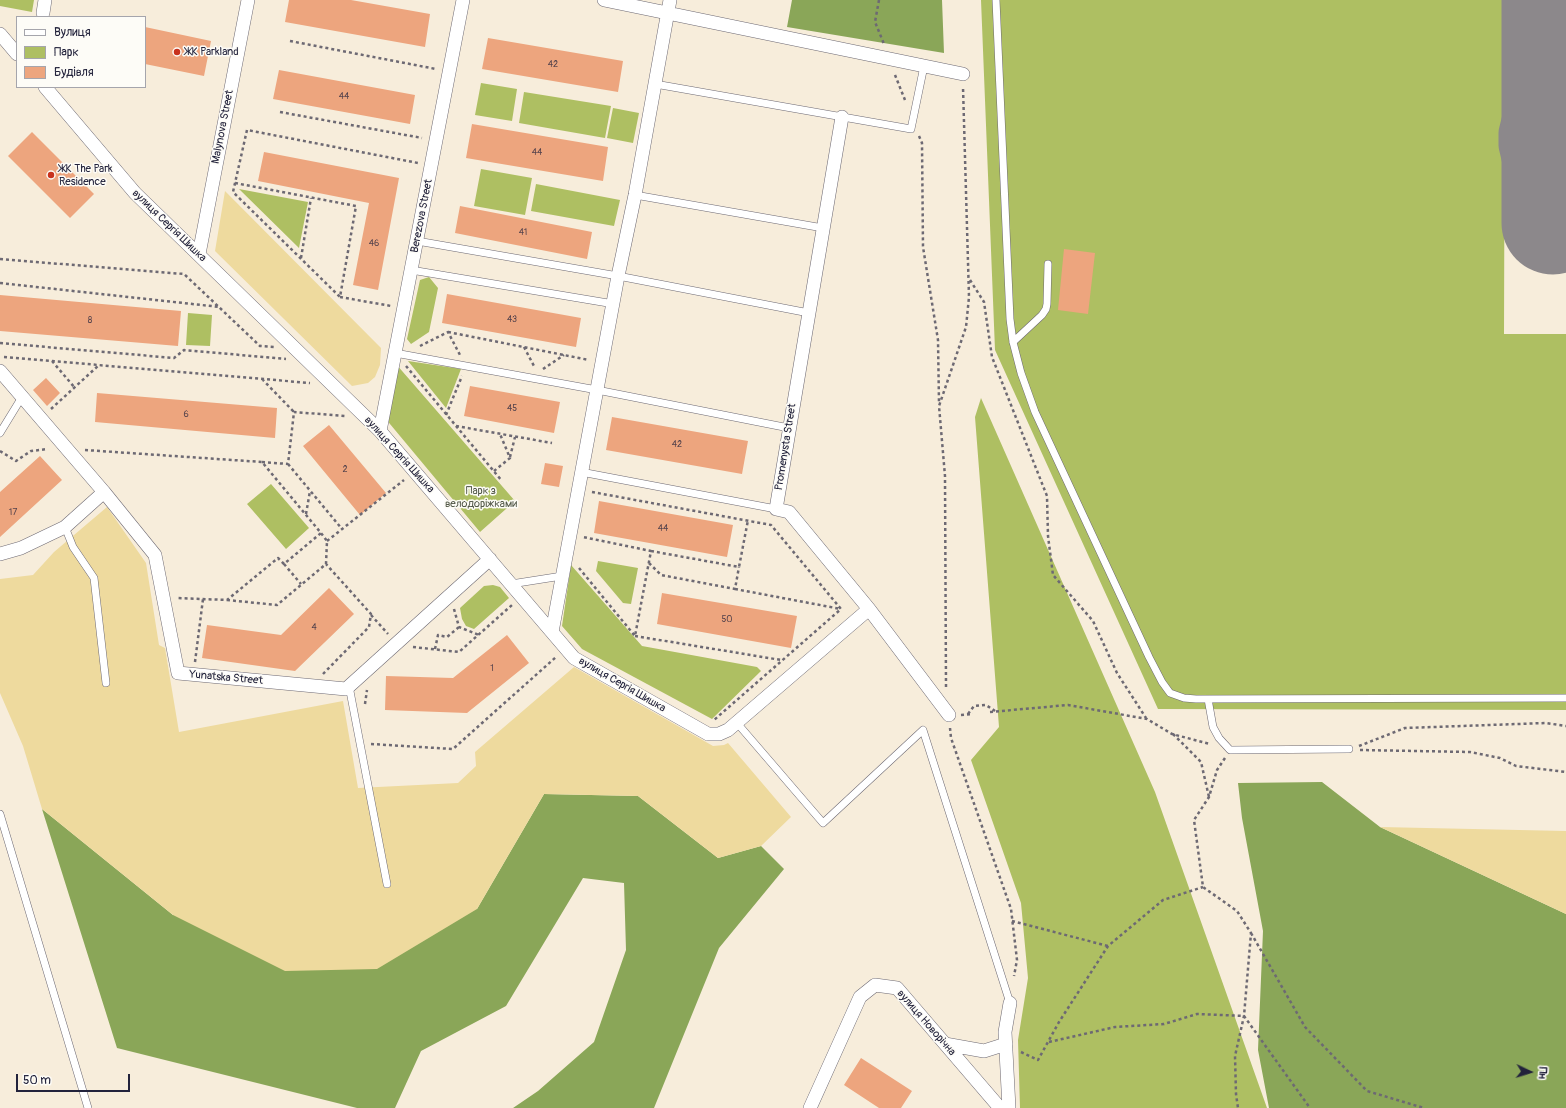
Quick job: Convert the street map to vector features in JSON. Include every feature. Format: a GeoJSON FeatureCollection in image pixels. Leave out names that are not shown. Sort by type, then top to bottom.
{"type":"FeatureCollection","features":[{"type":"Feature","properties":{"kind":"street","name":"Malynova Street"},"geometry":{"type":"LineString","coordinates":[[199,254],[248,0]]}},
{"type":"Feature","properties":{"kind":"street","name":"Berezova Street"},"geometry":{"type":"LineString","coordinates":[[380,431],[463,0]]}},
{"type":"Feature","properties":{"kind":"street"},"geometry":{"type":"LineString","coordinates":[[604,0],[668,6],[890,59],[963,74]]}},
{"type":"Feature","properties":{"kind":"street"},"geometry":{"type":"LineString","coordinates":[[552,632],[618,276],[635,195],[668,6]]}},
{"type":"Feature","properties":{"kind":"street"},"geometry":{"type":"LineString","coordinates":[[0,34],[16,53]]}},
{"type":"Feature","properties":{"kind":"street","name":"вулиця Сергія Шишка"},"geometry":{"type":"LineString","coordinates":[[46,88],[135,193],[380,431],[574,658],[708,734],[719,734],[728,730],[737,723],[869,608]]}},
{"type":"Feature","properties":{"kind":"street","name":"Promenysta Street"},"geometry":{"type":"LineString","coordinates":[[776,509],[842,117]]}},
{"type":"Feature","properties":{"kind":"street","name":"Yunatska Street"},"geometry":{"type":"LineString","coordinates":[[0,371],[104,492],[155,555],[178,673],[346,689],[349,686]]}},
{"type":"Feature","properties":{"kind":"street"},"geometry":{"type":"LineString","coordinates":[[0,554],[21,548],[65,527],[104,492]]}},
{"type":"Feature","properties":{"kind":"street"},"geometry":{"type":"LineString","coordinates":[[776,509],[789,512],[869,608],[949,715]]}},
{"type":"Feature","properties":{"kind":"street"},"geometry":{"type":"LineString","coordinates":[[349,686],[490,559]]}},
{"type":"Feature","properties":{"kind":"street","name":"вулиця Новорічна"},"geometry":{"type":"LineString","coordinates":[[810,1108],[860,997],[875,984],[897,988],[1000,1108]]}},
{"type":"Feature","properties":{"kind":"street"},"geometry":{"type":"LineString","coordinates":[[1009,1108],[1006,1038],[1010,1003]]}},
{"type":"Feature","properties":{"kind":"street"},"geometry":{"type":"LineString","coordinates":[[945,1044],[984,1051],[1006,1038]]}},
{"type":"Feature","properties":{"kind":"lane"},"geometry":{"type":"LineString","coordinates":[[996,0],[1010,311],[1013,342],[1021,373],[1035,412],[1154,669],[1170,693],[1196,700],[1566,698]]}},
{"type":"Feature","properties":{"kind":"lane"},"geometry":{"type":"LineString","coordinates":[[655,84],[911,129],[924,66]]}},
{"type":"Feature","properties":{"kind":"lane"},"geometry":{"type":"LineString","coordinates":[[635,195],[823,228]]}},
{"type":"Feature","properties":{"kind":"lane"},"geometry":{"type":"LineString","coordinates":[[417,241],[618,276],[809,313]]}},
{"type":"Feature","properties":{"kind":"lane"},"geometry":{"type":"LineString","coordinates":[[1013,342],[1042,315],[1046,309],[1048,264]]}},
{"type":"Feature","properties":{"kind":"lane"},"geometry":{"type":"LineString","coordinates":[[411,270],[614,304]]}},
{"type":"Feature","properties":{"kind":"lane"},"geometry":{"type":"LineString","coordinates":[[395,353],[597,390],[789,428]]}},
{"type":"Feature","properties":{"kind":"lane"},"geometry":{"type":"LineString","coordinates":[[0,433],[22,397]]}},
{"type":"Feature","properties":{"kind":"lane"},"geometry":{"type":"LineString","coordinates":[[581,472],[776,509]]}},
{"type":"Feature","properties":{"kind":"lane"},"geometry":{"type":"LineString","coordinates":[[65,527],[73,547],[94,578],[106,683]]}},
{"type":"Feature","properties":{"kind":"lane"},"geometry":{"type":"LineString","coordinates":[[511,584],[562,576]]}},
{"type":"Feature","properties":{"kind":"lane"},"geometry":{"type":"LineString","coordinates":[[349,686],[387,884]]}},
{"type":"Feature","properties":{"kind":"lane"},"geometry":{"type":"LineString","coordinates":[[1208,699],[1213,727],[1219,738],[1230,750],[1349,749]]}},
{"type":"Feature","properties":{"kind":"lane"},"geometry":{"type":"LineString","coordinates":[[737,723],[823,823],[923,730],[1010,1003]]}},
{"type":"Feature","properties":{"kind":"lane"},"geometry":{"type":"LineString","coordinates":[[0,814],[88,1108]]}},
{"type":"Feature","properties":{"kind":"path"},"geometry":{"type":"LineString","coordinates":[[879,0],[876,22],[906,101]]}},
{"type":"Feature","properties":{"kind":"path"},"geometry":{"type":"LineString","coordinates":[[290,41],[436,69]]}},
{"type":"Feature","properties":{"kind":"path"},"geometry":{"type":"LineString","coordinates":[[939,406],[966,327],[969,297],[963,74]]}},
{"type":"Feature","properties":{"kind":"path"},"geometry":{"type":"LineString","coordinates":[[280,112],[423,138]]}},
{"type":"Feature","properties":{"kind":"path"},"geometry":{"type":"LineString","coordinates":[[916,129],[922,143],[923,247],[938,340],[939,406],[945,476],[946,688]]}},
{"type":"Feature","properties":{"kind":"path"},"geometry":{"type":"LineString","coordinates":[[391,306],[340,297],[233,192],[247,130],[418,163],[417,171]]}},
{"type":"Feature","properties":{"kind":"path"},"geometry":{"type":"LineString","coordinates":[[236,183],[356,206],[340,297]]}},
{"type":"Feature","properties":{"kind":"path"},"geometry":{"type":"LineString","coordinates":[[301,258],[312,198]]}},
{"type":"Feature","properties":{"kind":"path"},"geometry":{"type":"LineString","coordinates":[[0,259],[184,274],[220,307],[0,283]]}},
{"type":"Feature","properties":{"kind":"path"},"geometry":{"type":"LineString","coordinates":[[969,278],[984,302],[992,357],[1047,496],[1048,536],[1053,575],[1093,621],[1117,673],[1147,718]]}},
{"type":"Feature","properties":{"kind":"path"},"geometry":{"type":"LineString","coordinates":[[390,312],[392,298]]}},
{"type":"Feature","properties":{"kind":"path"},"geometry":{"type":"LineString","coordinates":[[448,332],[602,363]]}},
{"type":"Feature","properties":{"kind":"path"},"geometry":{"type":"LineString","coordinates":[[0,343],[174,358],[184,350],[289,359]]}},
{"type":"Feature","properties":{"kind":"path"},"geometry":{"type":"LineString","coordinates":[[524,347],[538,372],[564,355]]}},
{"type":"Feature","properties":{"kind":"path"},"geometry":{"type":"LineString","coordinates":[[395,353],[502,481]]}},
{"type":"Feature","properties":{"kind":"path"},"geometry":{"type":"LineString","coordinates":[[0,357],[313,383]]}},
{"type":"Feature","properties":{"kind":"path"},"geometry":{"type":"LineString","coordinates":[[52,361],[75,388]]}},
{"type":"Feature","properties":{"kind":"path"},"geometry":{"type":"LineString","coordinates":[[49,411],[99,365]]}},
{"type":"Feature","properties":{"kind":"path"},"geometry":{"type":"LineString","coordinates":[[261,379],[294,412],[346,416]]}},
{"type":"Feature","properties":{"kind":"path"},"geometry":{"type":"LineString","coordinates":[[294,412],[288,464],[342,529]]}},
{"type":"Feature","properties":{"kind":"path"},"geometry":{"type":"LineString","coordinates":[[456,426],[552,443]]}},
{"type":"Feature","properties":{"kind":"path"},"geometry":{"type":"LineString","coordinates":[[500,434],[510,458]]}},
{"type":"Feature","properties":{"kind":"path"},"geometry":{"type":"LineString","coordinates":[[494,471],[510,458],[515,437]]}},
{"type":"Feature","properties":{"kind":"path"},"geometry":{"type":"LineString","coordinates":[[0,451],[16,462],[31,452],[65,448],[288,464]]}},
{"type":"Feature","properties":{"kind":"path"},"geometry":{"type":"LineString","coordinates":[[262,462],[328,541]]}},
{"type":"Feature","properties":{"kind":"path"},"geometry":{"type":"LineString","coordinates":[[400,474],[405,480]]}},
{"type":"Feature","properties":{"kind":"path"},"geometry":{"type":"LineString","coordinates":[[178,605],[177,597],[277,605],[326,564],[328,541],[405,480],[409,479]]}},
{"type":"Feature","properties":{"kind":"path"},"geometry":{"type":"LineString","coordinates":[[306,515],[310,491]]}},
{"type":"Feature","properties":{"kind":"path"},"geometry":{"type":"LineString","coordinates":[[590,499],[592,492],[771,525],[841,609]]}},
{"type":"Feature","properties":{"kind":"path"},"geometry":{"type":"LineString","coordinates":[[735,588],[748,520]]}},
{"type":"Feature","properties":{"kind":"path"},"geometry":{"type":"LineString","coordinates":[[582,544],[584,529]]}},
{"type":"Feature","properties":{"kind":"path"},"geometry":{"type":"LineString","coordinates":[[284,564],[321,533]]}},
{"type":"Feature","properties":{"kind":"path"},"geometry":{"type":"LineString","coordinates":[[583,537],[739,567]]}},
{"type":"Feature","properties":{"kind":"path"},"geometry":{"type":"LineString","coordinates":[[635,636],[651,551]]}},
{"type":"Feature","properties":{"kind":"path"},"geometry":{"type":"LineString","coordinates":[[227,600],[278,558],[301,584]]}},
{"type":"Feature","properties":{"kind":"path"},"geometry":{"type":"LineString","coordinates":[[648,562],[661,575],[841,609]]}},
{"type":"Feature","properties":{"kind":"path"},"geometry":{"type":"LineString","coordinates":[[321,676],[369,627],[371,614],[326,564]]}},
{"type":"Feature","properties":{"kind":"path"},"geometry":{"type":"LineString","coordinates":[[577,566],[635,636],[781,660]]}},
{"type":"Feature","properties":{"kind":"path"},"geometry":{"type":"LineString","coordinates":[[194,667],[203,599]]}},
{"type":"Feature","properties":{"kind":"path"},"geometry":{"type":"LineString","coordinates":[[414,642],[408,647],[459,652],[517,601]]}},
{"type":"Feature","properties":{"kind":"path"},"geometry":{"type":"LineString","coordinates":[[448,612],[454,606],[459,627]]}},
{"type":"Feature","properties":{"kind":"path"},"geometry":{"type":"LineString","coordinates":[[708,725],[841,609]]}},
{"type":"Feature","properties":{"kind":"path"},"geometry":{"type":"LineString","coordinates":[[459,627],[479,635]]}},
{"type":"Feature","properties":{"kind":"path"},"geometry":{"type":"LineString","coordinates":[[435,649],[438,635],[447,637],[459,627]]}},
{"type":"Feature","properties":{"kind":"path"},"geometry":{"type":"LineString","coordinates":[[369,744],[453,749],[561,653]]}},
{"type":"Feature","properties":{"kind":"path"},"geometry":{"type":"LineString","coordinates":[[365,707],[368,688]]}},
{"type":"Feature","properties":{"kind":"path"},"geometry":{"type":"LineString","coordinates":[[990,712],[1068,704],[1147,718],[1172,734],[1201,762],[1209,797]]}},
{"type":"Feature","properties":{"kind":"path"},"geometry":{"type":"LineString","coordinates":[[968,714],[974,706],[986,705],[996,712]]}},
{"type":"Feature","properties":{"kind":"path"},"geometry":{"type":"LineString","coordinates":[[949,715],[951,738],[1011,910],[1017,960],[1010,1003]]}},
{"type":"Feature","properties":{"kind":"path"},"geometry":{"type":"LineString","coordinates":[[1349,749],[1405,728],[1546,723],[1566,726]]}},
{"type":"Feature","properties":{"kind":"path"},"geometry":{"type":"LineString","coordinates":[[1172,734],[1230,750],[1217,770],[1209,797],[1194,820],[1203,887],[1237,911],[1305,1027],[1368,1091],[1424,1108]]}},
{"type":"Feature","properties":{"kind":"path"},"geometry":{"type":"LineString","coordinates":[[1349,749],[1470,752],[1500,758],[1516,766],[1566,772]]}},
{"type":"Feature","properties":{"kind":"path"},"geometry":{"type":"LineString","coordinates":[[1006,1038],[1022,1053],[1038,1060],[1059,1022],[1108,946],[1163,900],[1203,887]]}},
{"type":"Feature","properties":{"kind":"path"},"geometry":{"type":"LineString","coordinates":[[1012,921],[1108,946]]}},
{"type":"Feature","properties":{"kind":"path"},"geometry":{"type":"LineString","coordinates":[[1238,1108],[1235,1056],[1244,1016],[1251,933]]}},
{"type":"Feature","properties":{"kind":"path"},"geometry":{"type":"LineString","coordinates":[[1049,1042],[1115,1027],[1164,1024],[1198,1014],[1244,1016]]}},
{"type":"Feature","properties":{"kind":"path"},"geometry":{"type":"LineString","coordinates":[[1244,1016],[1310,1108]]}},
{"type":"Feature","properties":{"kind":"green space"},"geometry":{"type":"Polygon","coordinates":[[[0,0],[34,0],[32,12],[0,6],[0,0]]]}},
{"type":"Feature","properties":{"kind":"green space"},"geometry":{"type":"Polygon","coordinates":[[[792,0],[942,0],[944,53],[787,27],[792,0]]]}},
{"type":"Feature","properties":{"kind":"green space"},"geometry":{"type":"Polygon","coordinates":[[[981,0],[1505,0],[1504,334],[1566,334],[1566,710],[1158,709],[995,350],[981,0]]]}},
{"type":"Feature","properties":{"kind":"green space"},"geometry":{"type":"Polygon","coordinates":[[[481,83],[517,89],[512,121],[475,115],[481,83]]]}},
{"type":"Feature","properties":{"kind":"green space"},"geometry":{"type":"Polygon","coordinates":[[[524,92],[611,106],[605,138],[519,123],[524,92]]]}},
{"type":"Feature","properties":{"kind":"green space"},"geometry":{"type":"Polygon","coordinates":[[[613,108],[639,113],[633,143],[607,138],[613,108]]]}},
{"type":"Feature","properties":{"kind":"green space"},"geometry":{"type":"Polygon","coordinates":[[[481,169],[532,178],[525,215],[474,206],[481,169]]]}},
{"type":"Feature","properties":{"kind":"green space"},"geometry":{"type":"Polygon","coordinates":[[[536,184],[620,200],[614,226],[531,211],[536,184]]]}},
{"type":"Feature","properties":{"kind":"green space"},"geometry":{"type":"Polygon","coordinates":[[[239,189],[308,202],[299,248],[239,189]]]}},
{"type":"Feature","properties":{"kind":"green space"},"geometry":{"type":"Polygon","coordinates":[[[429,277],[438,288],[429,332],[411,344],[407,339],[420,280],[429,277]]]}},
{"type":"Feature","properties":{"kind":"green space"},"geometry":{"type":"Polygon","coordinates":[[[188,313],[212,315],[210,346],[186,345],[188,313]]]}},
{"type":"Feature","properties":{"kind":"green space"},"geometry":{"type":"Polygon","coordinates":[[[408,361],[461,369],[446,408],[408,361]]]}},
{"type":"Feature","properties":{"kind":"green space","name":"Парк з велодоріжками"},"geometry":{"type":"Polygon","coordinates":[[[396,364],[515,501],[480,532],[385,418],[396,364]]]}},
{"type":"Feature","properties":{"kind":"green space"},"geometry":{"type":"Polygon","coordinates":[[[981,398],[1155,792],[1267,1108],[1020,1108],[1018,1040],[1028,978],[1021,903],[971,760],[999,727],[975,417],[981,398]]]}},
{"type":"Feature","properties":{"kind":"green space"},"geometry":{"type":"Polygon","coordinates":[[[271,484],[309,528],[286,549],[247,504],[271,484]]]}},
{"type":"Feature","properties":{"kind":"green space"},"geometry":{"type":"Polygon","coordinates":[[[598,561],[638,568],[631,604],[623,603],[596,571],[598,561]]]}},
{"type":"Feature","properties":{"kind":"green space"},"geometry":{"type":"Polygon","coordinates":[[[571,565],[642,646],[757,667],[761,671],[712,719],[582,649],[562,626],[571,565]]]}},
{"type":"Feature","properties":{"kind":"green space"},"geometry":{"type":"Polygon","coordinates":[[[493,585],[500,587],[509,598],[474,629],[466,626],[462,619],[460,608],[484,586],[493,585]]]}},
{"type":"Feature","properties":{"kind":"green space"},"geometry":{"type":"Polygon","coordinates":[[[1322,782],[1380,827],[1566,914],[1566,1108],[1269,1108],[1258,1050],[1263,931],[1242,818],[1238,783],[1322,782]]]}},
{"type":"Feature","properties":{"kind":"green space"},"geometry":{"type":"Polygon","coordinates":[[[544,794],[638,796],[718,858],[761,846],[784,869],[719,948],[654,1108],[513,1108],[538,1091],[594,1042],[626,950],[624,883],[583,878],[506,1006],[421,1051],[395,1108],[357,1108],[117,1048],[42,809],[173,915],[477,909],[544,794]]]}},
{"type":"Feature","properties":{"kind":"sand"},"geometry":{"type":"Polygon","coordinates":[[[225,191],[381,348],[380,365],[375,377],[368,383],[352,386],[215,251],[225,191]]]}},
{"type":"Feature","properties":{"kind":"sand"},"geometry":{"type":"Polygon","coordinates":[[[107,507],[146,563],[159,645],[165,648],[179,732],[343,701],[358,788],[458,783],[476,766],[475,752],[574,667],[713,746],[728,743],[791,817],[761,846],[718,858],[638,796],[544,794],[477,909],[377,969],[285,971],[173,915],[42,809],[23,746],[0,693],[0,579],[33,575],[54,552],[107,507]]]}},
{"type":"Feature","properties":{"kind":"sand"},"geometry":{"type":"Polygon","coordinates":[[[1380,827],[1566,831],[1566,914],[1380,827]]]}},
{"type":"Feature","properties":{"kind":"building"},"geometry":{"type":"Polygon","coordinates":[[[289,0],[351,0],[430,14],[425,47],[285,22],[289,0]]]}},
{"type":"Feature","properties":{"kind":"building","name":"ЖК Parkland"},"geometry":{"type":"Polygon","coordinates":[[[146,27],[211,41],[204,76],[146,64],[146,27]]]}},
{"type":"Feature","properties":{"kind":"building"},"geometry":{"type":"Polygon","coordinates":[[[488,38],[623,61],[618,92],[482,69],[488,38]]]}},
{"type":"Feature","properties":{"kind":"building"},"geometry":{"type":"Polygon","coordinates":[[[279,70],[415,95],[410,124],[273,99],[279,70]]]}},
{"type":"Feature","properties":{"kind":"building"},"geometry":{"type":"Polygon","coordinates":[[[472,124],[608,147],[603,181],[466,158],[472,124]]]}},
{"type":"Feature","properties":{"kind":"building","name":"ЖК The Park Residence"},"geometry":{"type":"Polygon","coordinates":[[[32,132],[94,194],[70,218],[8,156],[32,132]]]}},
{"type":"Feature","properties":{"kind":"building"},"geometry":{"type":"Polygon","coordinates":[[[264,152],[399,178],[378,290],[353,285],[369,203],[258,181],[264,152]]]}},
{"type":"Feature","properties":{"kind":"building"},"geometry":{"type":"Polygon","coordinates":[[[460,206],[592,232],[587,259],[455,233],[460,206]]]}},
{"type":"Feature","properties":{"kind":"building"},"geometry":{"type":"Polygon","coordinates":[[[1064,249],[1095,253],[1088,314],[1058,310],[1064,249]]]}},
{"type":"Feature","properties":{"kind":"building"},"geometry":{"type":"Polygon","coordinates":[[[447,294],[581,318],[576,347],[442,323],[447,294]]]}},
{"type":"Feature","properties":{"kind":"building"},"geometry":{"type":"Polygon","coordinates":[[[0,295],[181,311],[178,346],[0,331],[0,295]]]}},
{"type":"Feature","properties":{"kind":"building"},"geometry":{"type":"Polygon","coordinates":[[[46,378],[60,393],[47,406],[33,390],[46,378]]]}},
{"type":"Feature","properties":{"kind":"building"},"geometry":{"type":"Polygon","coordinates":[[[470,386],[560,402],[554,433],[464,416],[470,386]]]}},
{"type":"Feature","properties":{"kind":"building"},"geometry":{"type":"Polygon","coordinates":[[[97,393],[277,408],[275,438],[95,422],[97,393]]]}},
{"type":"Feature","properties":{"kind":"building"},"geometry":{"type":"Polygon","coordinates":[[[612,417],[748,441],[742,474],[606,450],[612,417]]]}},
{"type":"Feature","properties":{"kind":"building"},"geometry":{"type":"Polygon","coordinates":[[[329,425],[386,493],[360,515],[303,446],[329,425]]]}},
{"type":"Feature","properties":{"kind":"building"},"geometry":{"type":"Polygon","coordinates":[[[40,456],[62,480],[0,537],[0,492],[40,456]]]}},
{"type":"Feature","properties":{"kind":"building"},"geometry":{"type":"Polygon","coordinates":[[[545,463],[563,466],[559,487],[541,484],[545,463]]]}},
{"type":"Feature","properties":{"kind":"building"},"geometry":{"type":"Polygon","coordinates":[[[599,501],[733,525],[727,557],[594,533],[599,501]]]}},
{"type":"Feature","properties":{"kind":"building"},"geometry":{"type":"Polygon","coordinates":[[[329,588],[354,614],[295,671],[202,658],[207,625],[281,635],[329,588]]]}},
{"type":"Feature","properties":{"kind":"building"},"geometry":{"type":"Polygon","coordinates":[[[662,593],[797,616],[791,648],[657,624],[662,593]]]}},
{"type":"Feature","properties":{"kind":"building"},"geometry":{"type":"Polygon","coordinates":[[[507,635],[529,663],[467,713],[385,710],[386,676],[453,678],[507,635]]]}},
{"type":"Feature","properties":{"kind":"building"},"geometry":{"type":"Polygon","coordinates":[[[861,1058],[912,1091],[901,1108],[879,1108],[844,1085],[861,1058]]]}},
{"type":"Feature","properties":{"kind":"taxiway"},"geometry":{"type":"LineString","coordinates":[[1553,46],[1545,78],[1528,107],[1522,121],[1519,133],[1519,145],[1524,166],[1529,177],[1537,187],[1547,195],[1566,203]]}},
{"type":"Feature","properties":{"kind":"runway"},"geometry":{"type":"LineString","coordinates":[[1553,0],[1553,223]]}},
{"type":"Feature","properties":{"kind":"place","name":"ЖК Parkland"},"geometry":{"type":"Point","coordinates":[177,52]}},
{"type":"Feature","properties":{"kind":"place","name":"ЖК The Park Residence"},"geometry":{"type":"Point","coordinates":[51,175]}}]}
